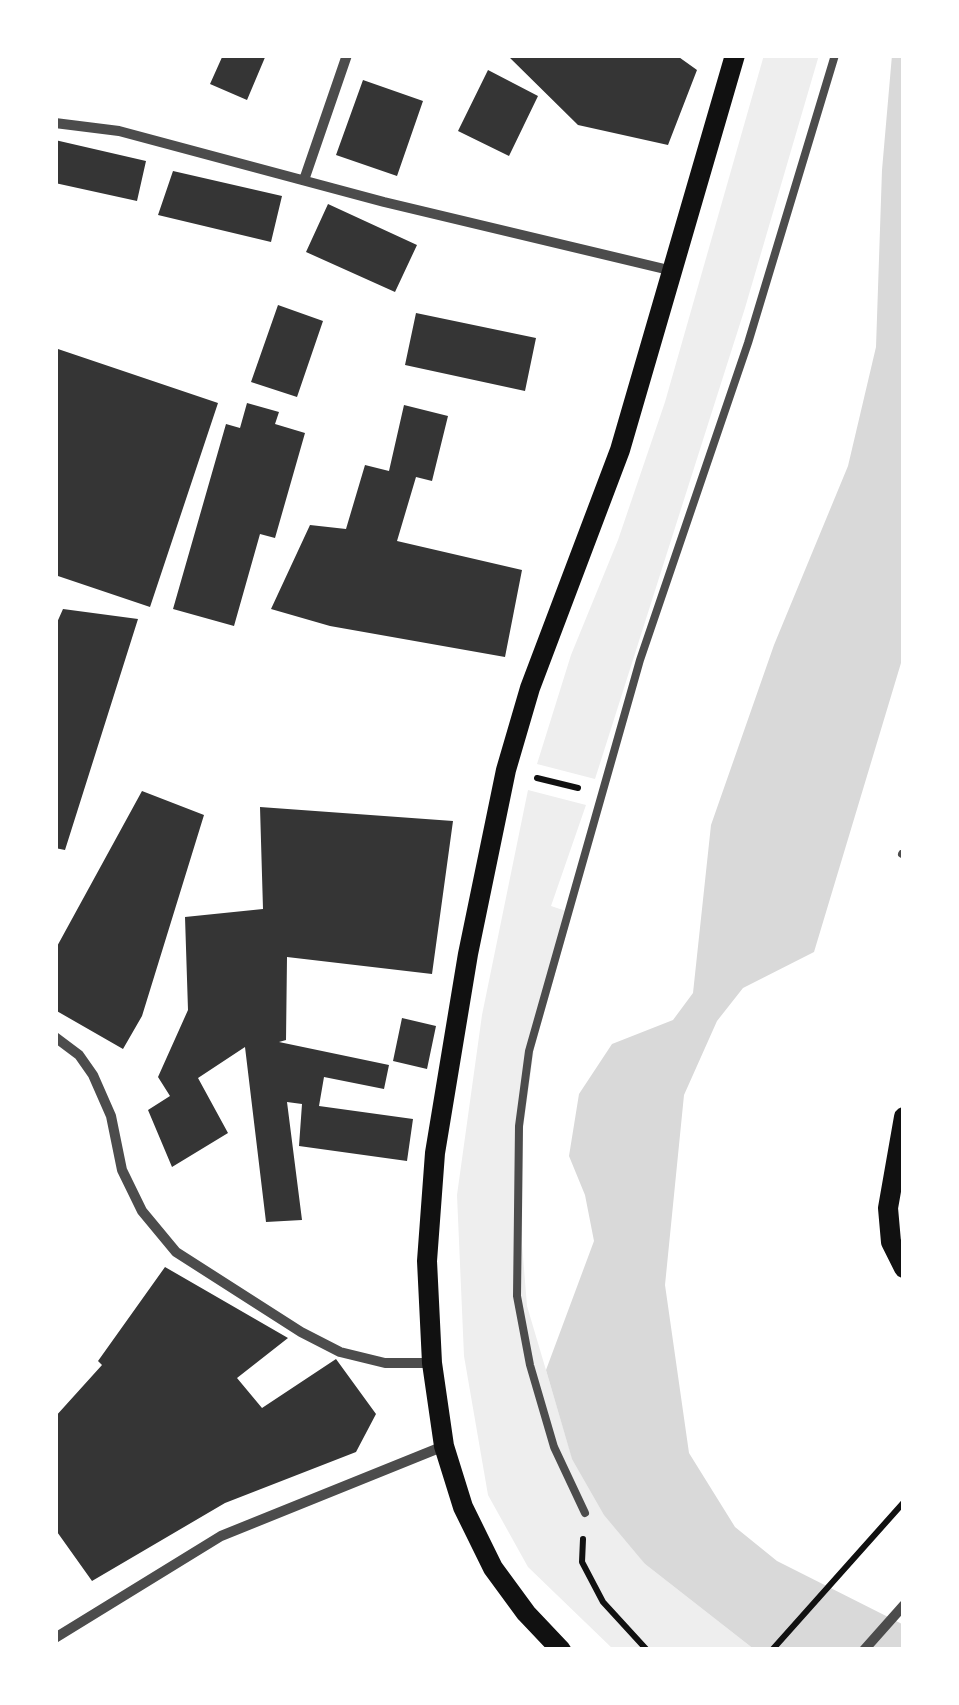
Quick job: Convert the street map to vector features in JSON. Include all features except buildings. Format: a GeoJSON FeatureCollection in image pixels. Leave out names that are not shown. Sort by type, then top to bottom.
{"type":"FeatureCollection","features":[{"type":"Feature","properties":{"kind":"main road"},"geometry":{"type":"LineString","coordinates":[[561,1650],[526,1613],[493,1568],[462,1508],[444,1446],[432,1363],[427,1262],[435,1153],[468,954],[506,770],[530,688],[620,450],[736,55]]}},
{"type":"Feature","properties":{"kind":"main road"},"geometry":{"type":"LineString","coordinates":[[904,1116],[892,1166],[888,1208],[891,1242],[904,1268]]}},
{"type":"Feature","properties":{"kind":"street"},"geometry":{"type":"LineString","coordinates":[[304,180],[348,55]]}},
{"type":"Feature","properties":{"kind":"street"},"geometry":{"type":"LineString","coordinates":[[55,123],[119,132],[674,271]]}},
{"type":"Feature","properties":{"kind":"street"},"geometry":{"type":"LineString","coordinates":[[55,1037],[79,1055],[93,1075],[111,1116],[122,1170],[142,1212],[176,1252],[301,1332],[340,1352],[385,1363],[432,1363]]}},
{"type":"Feature","properties":{"kind":"street"},"geometry":{"type":"LineString","coordinates":[[55,1638],[221,1536],[444,1446]]}},
{"type":"Feature","properties":{"kind":"street"},"geometry":{"type":"LineString","coordinates":[[864,1650],[904,1605]]}},
{"type":"Feature","properties":{"kind":"lane"},"geometry":{"type":"LineString","coordinates":[[585,1513],[554,1447],[530,1364],[517,1296],[518,1126],[529,1051],[659,600],[748,343],[835,55]]}},
{"type":"Feature","properties":{"kind":"path"},"geometry":{"type":"LineString","coordinates":[[506,770],[600,794]]}},
{"type":"Feature","properties":{"kind":"path"},"geometry":{"type":"LineString","coordinates":[[772,1650],[904,1502]]}},
{"type":"Feature","properties":{"kind":"path"},"geometry":{"type":"LineString","coordinates":[[585,1513],[582,1562],[604,1602],[647,1650]]}},
{"type":"Feature","properties":{"kind":"shaded area"},"geometry":{"type":"Polygon","coordinates":[[[764,55],[819,55],[745,308],[595,779],[537,764],[571,655],[618,540],[665,402],[764,55]]]}},
{"type":"Feature","properties":{"kind":"shaded area"},"geometry":{"type":"Polygon","coordinates":[[[892,55],[904,55],[904,653],[814,952],[743,988],[717,1021],[684,1095],[665,1285],[689,1453],[735,1527],[777,1561],[904,1625],[904,1650],[755,1650],[645,1564],[604,1515],[572,1459],[546,1370],[594,1241],[585,1195],[569,1156],[579,1094],[612,1044],[673,1020],[693,993],[711,825],[774,645],[848,466],[876,347],[882,170],[892,55]]]}},
{"type":"Feature","properties":{"kind":"shaded area"},"geometry":{"type":"Polygon","coordinates":[[[528,790],[586,805],[551,906],[572,913],[534,1049],[523,1129],[522,1244],[527,1306],[572,1458],[645,1564],[755,1650],[614,1650],[528,1567],[488,1495],[464,1356],[457,1195],[482,1015],[528,790]]]}}]}
